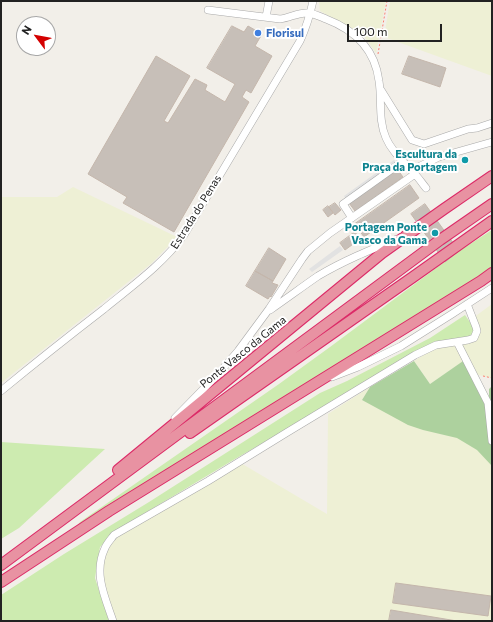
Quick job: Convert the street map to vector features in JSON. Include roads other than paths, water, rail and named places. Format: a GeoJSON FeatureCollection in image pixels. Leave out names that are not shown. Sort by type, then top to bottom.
{"type":"FeatureCollection","features":[{"type":"Feature","properties":{"kind":"highway","name":"Ponte Vasco da Gama"},"geometry":{"type":"LineString","coordinates":[[16,554],[363,269],[462,196],[492,176]]}},
{"type":"Feature","properties":{"kind":"highway","name":"Ponte Vasco da Gama"},"geometry":{"type":"LineString","coordinates":[[1,565],[434,244],[492,204]]}},
{"type":"Feature","properties":{"kind":"highway","name":"Ponte Vasco da Gama"},"geometry":{"type":"LineString","coordinates":[[16,554],[492,221]]}},
{"type":"Feature","properties":{"kind":"highway"},"geometry":{"type":"LineString","coordinates":[[1,582],[103,515],[492,273]]}},
{"type":"Feature","properties":{"kind":"street"},"geometry":{"type":"LineString","coordinates":[[266,17],[269,1]]}},
{"type":"Feature","properties":{"kind":"street","name":"Estrada do Penas"},"geometry":{"type":"LineString","coordinates":[[1,390],[144,277],[168,256],[184,235],[300,41],[311,13],[313,1]]}},
{"type":"Feature","properties":{"kind":"street"},"geometry":{"type":"LineString","coordinates":[[208,10],[280,19],[288,18],[298,13],[311,13],[339,24],[353,33],[368,49],[377,69],[384,131],[389,144],[402,162],[413,172],[426,188]]}},
{"type":"Feature","properties":{"kind":"street"},"geometry":{"type":"LineString","coordinates":[[380,89],[412,140],[424,144],[468,129],[477,128],[492,123]]}},
{"type":"Feature","properties":{"kind":"street"},"geometry":{"type":"LineString","coordinates":[[141,451],[218,374],[241,347],[302,259],[319,241],[413,172],[429,162],[446,155],[492,142]]}},
{"type":"Feature","properties":{"kind":"street"},"geometry":{"type":"LineString","coordinates":[[352,218],[344,204],[402,162]]}},
{"type":"Feature","properties":{"kind":"street"},"geometry":{"type":"LineString","coordinates":[[266,310],[330,269],[365,251],[408,235]]}},
{"type":"Feature","properties":{"kind":"street"},"geometry":{"type":"LineString","coordinates":[[315,384],[358,367],[392,351],[492,288]]}},
{"type":"Feature","properties":{"kind":"street"},"geometry":{"type":"LineString","coordinates":[[112,621],[102,588],[99,571],[100,559],[105,546],[114,535],[208,481],[415,354],[436,345],[474,338],[476,331],[473,318],[467,304]]}},
{"type":"Feature","properties":{"kind":"street"},"geometry":{"type":"LineString","coordinates":[[457,342],[488,403],[492,441]]}},
{"type":"Feature","properties":{"kind":"place","name":"Florisul"},"geometry":{"type":"Point","coordinates":[258,33]}},
{"type":"Feature","properties":{"kind":"place","name":"Escultura da Praça da Portagem"},"geometry":{"type":"Point","coordinates":[465,160]}},
{"type":"Feature","properties":{"kind":"place","name":"Portagem Ponte Vasco da Gama"},"geometry":{"type":"Point","coordinates":[435,233]}}]}
